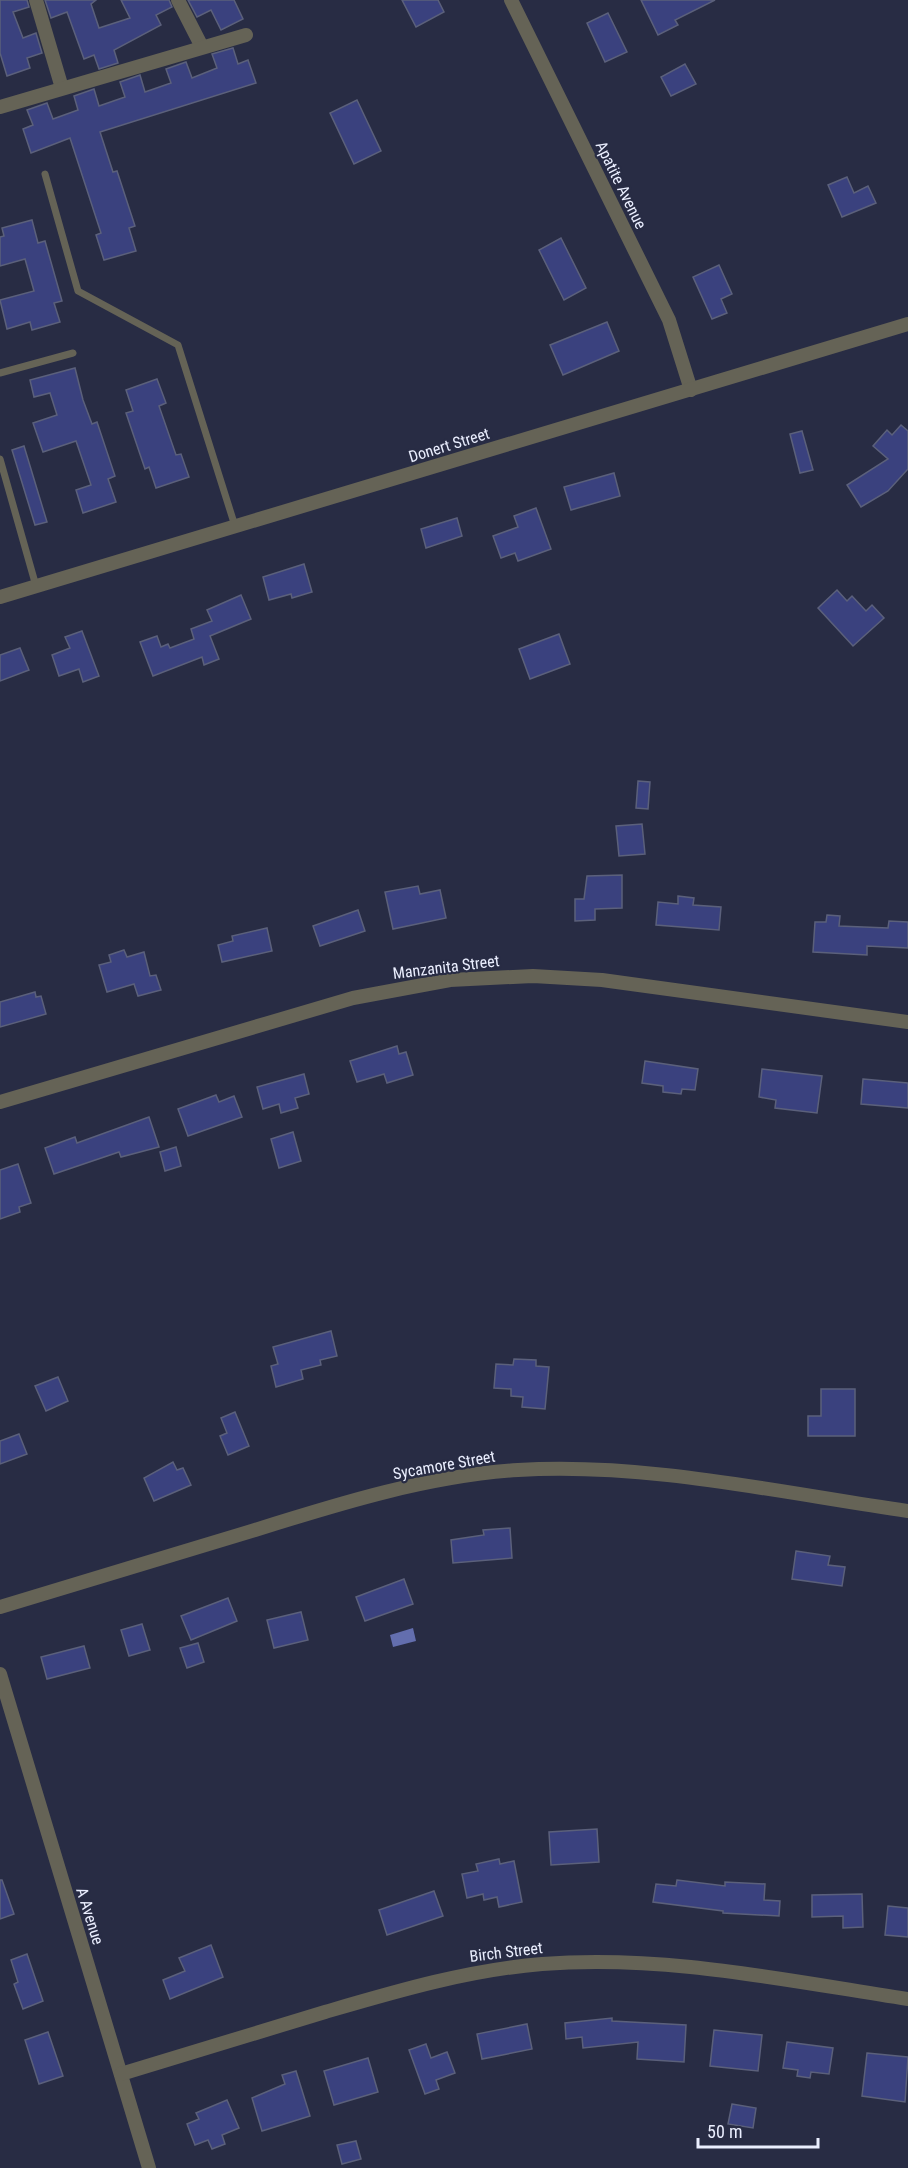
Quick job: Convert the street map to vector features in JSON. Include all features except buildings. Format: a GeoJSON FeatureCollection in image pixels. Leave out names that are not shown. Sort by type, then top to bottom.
{"type":"FeatureCollection","features":[{"type":"Feature","properties":{"kind":"street"},"geometry":{"type":"LineString","coordinates":[[36,0],[62,88]]}},
{"type":"Feature","properties":{"kind":"street"},"geometry":{"type":"LineString","coordinates":[[178,0],[202,47]]}},
{"type":"Feature","properties":{"kind":"street","name":"Apatite Avenue"},"geometry":{"type":"LineString","coordinates":[[512,0],[669,320],[691,390]]}},
{"type":"Feature","properties":{"kind":"street"},"geometry":{"type":"LineString","coordinates":[[0,107],[246,35]]}},
{"type":"Feature","properties":{"kind":"street","name":"Donert Street"},"geometry":{"type":"LineString","coordinates":[[0,597],[908,324]]}},
{"type":"Feature","properties":{"kind":"street","name":"Manzanita Street"},"geometry":{"type":"LineString","coordinates":[[0,1102],[353,998],[450,980],[533,976],[602,980],[908,1022]]}},
{"type":"Feature","properties":{"kind":"street","name":"Sycamore Street"},"geometry":{"type":"LineString","coordinates":[[0,1607],[349,1501],[423,1483],[487,1473],[581,1468],[648,1473],[908,1511]]}},
{"type":"Feature","properties":{"kind":"street","name":"A Avenue"},"geometry":{"type":"LineString","coordinates":[[0,1674],[149,2168]]}},
{"type":"Feature","properties":{"kind":"street","name":"Birch Street"},"geometry":{"type":"LineString","coordinates":[[121,2074],[397,1990],[474,1973],[532,1965],[606,1961],[671,1964],[908,1999]]}},
{"type":"Feature","properties":{"kind":"lane"},"geometry":{"type":"LineString","coordinates":[[45,174],[78,291],[178,345],[235,526]]}},
{"type":"Feature","properties":{"kind":"lane"},"geometry":{"type":"LineString","coordinates":[[0,374],[73,353]]}},
{"type":"Feature","properties":{"kind":"lane"},"geometry":{"type":"LineString","coordinates":[[0,459],[36,586]]}},
{"type":"Feature","properties":{"kind":"water"},"geometry":{"type":"Polygon","coordinates":[[[413,1628],[416,1641],[393,1647],[390,1635],[413,1628]]]}}]}
